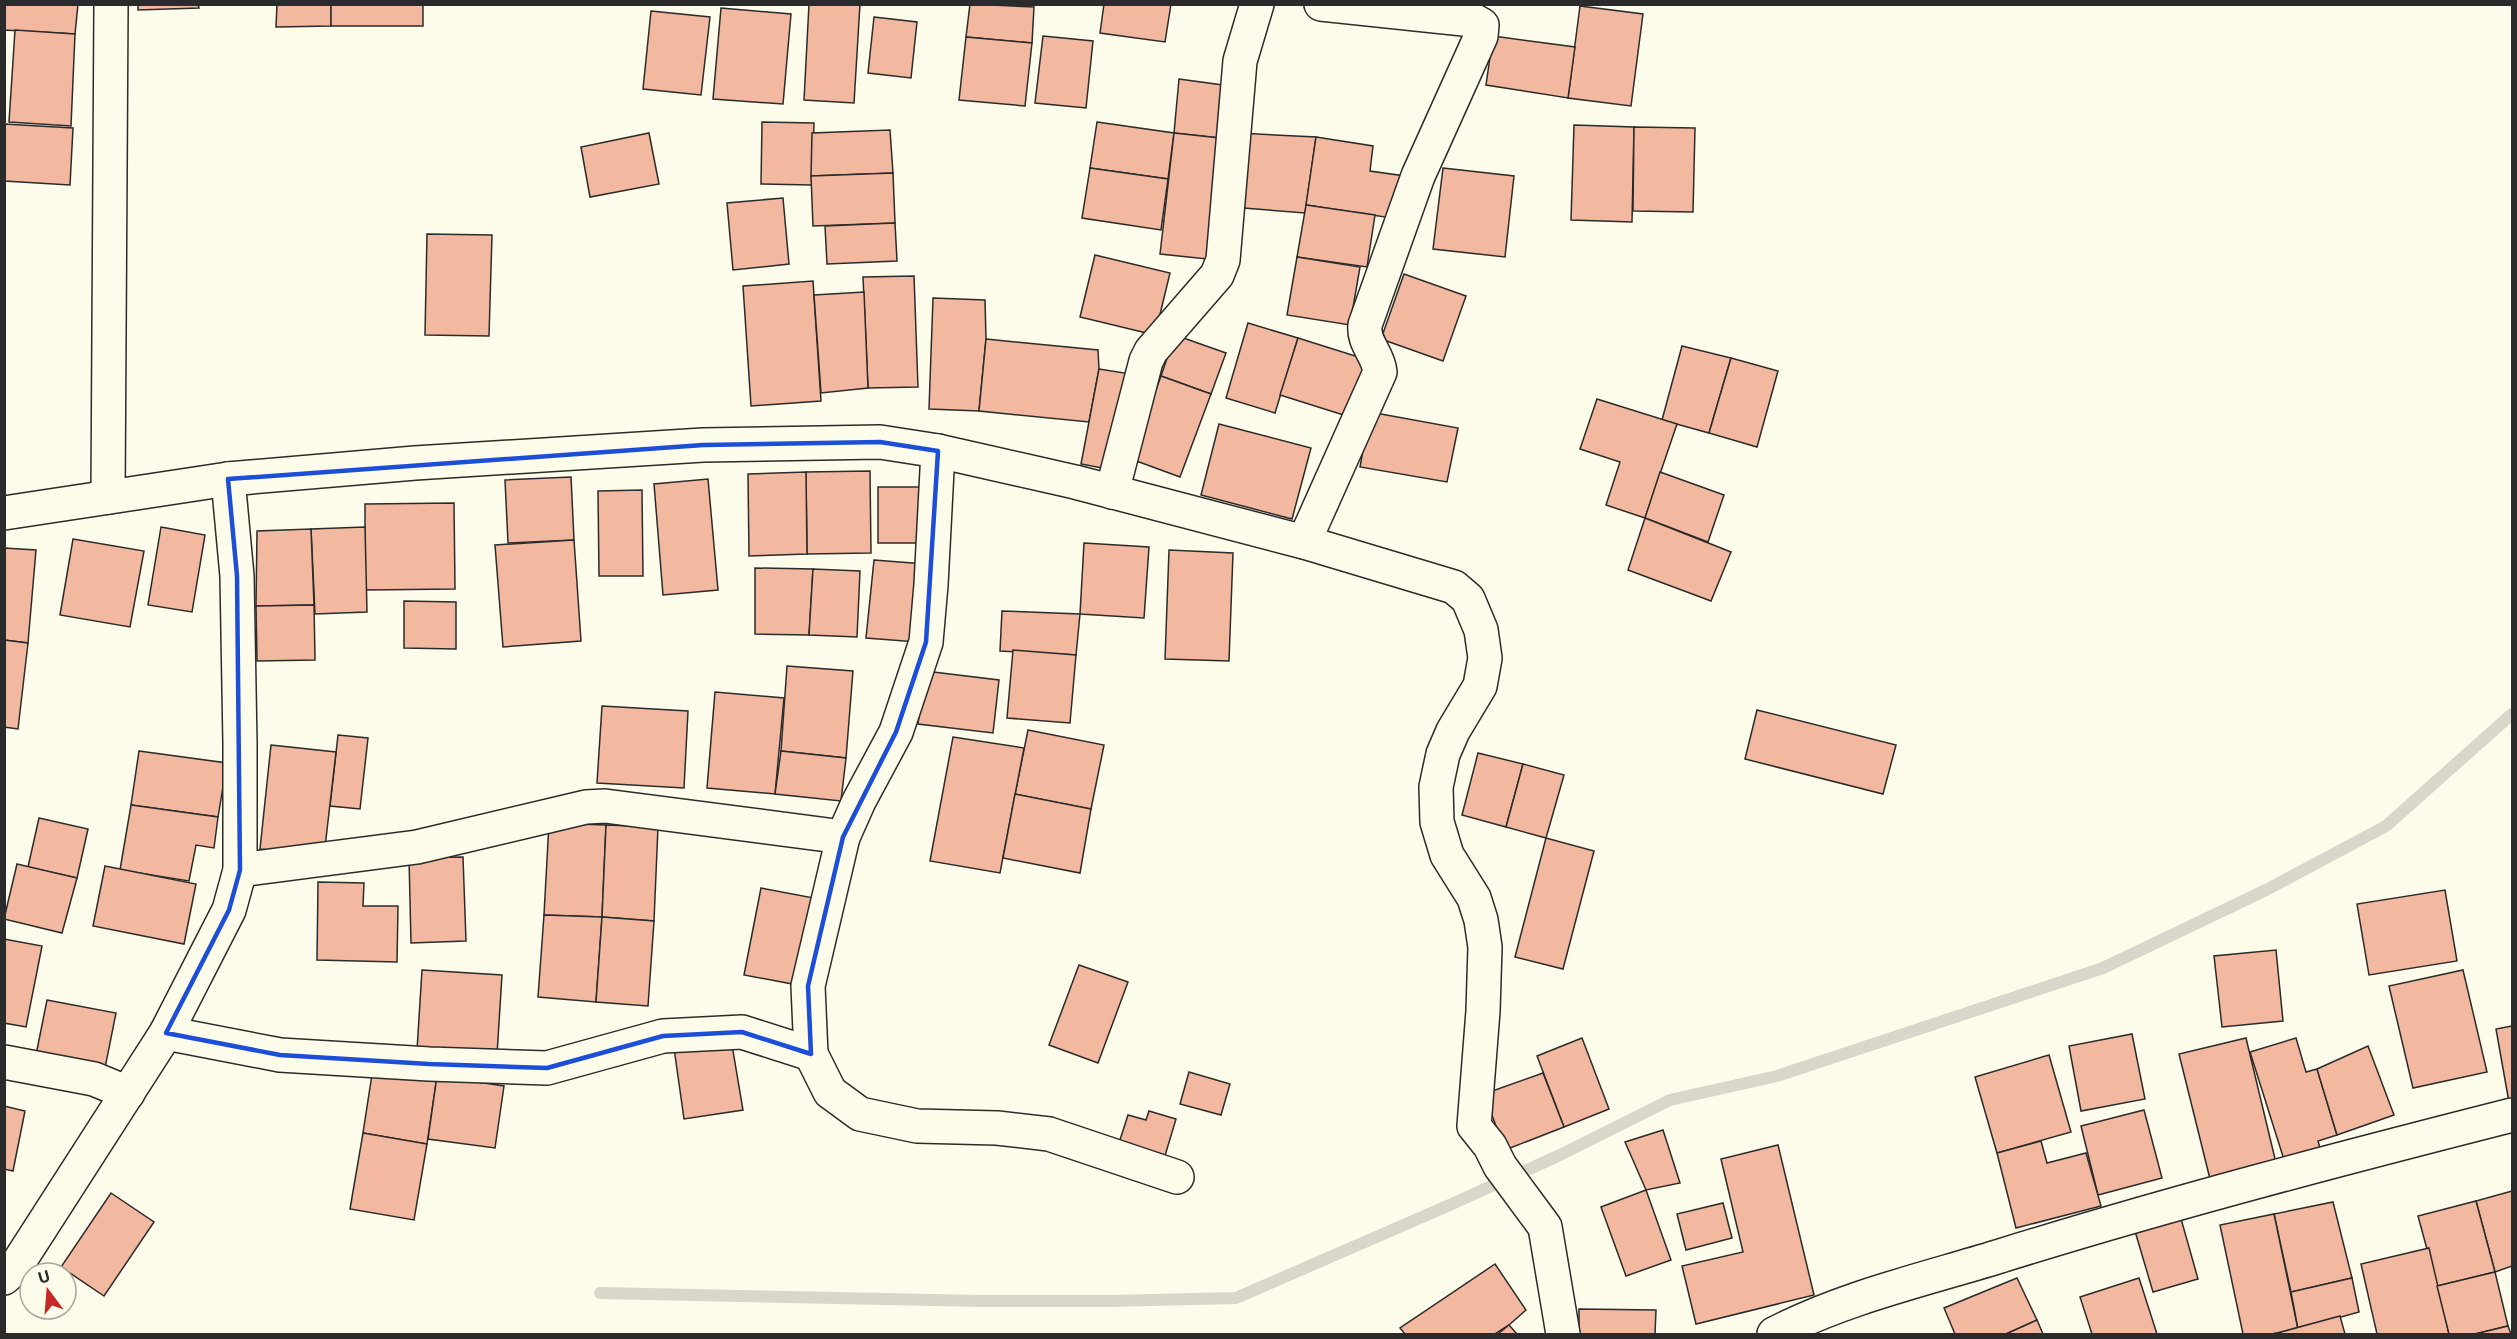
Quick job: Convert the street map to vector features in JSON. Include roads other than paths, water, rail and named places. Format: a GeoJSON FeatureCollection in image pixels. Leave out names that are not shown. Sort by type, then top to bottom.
{"type":"FeatureCollection","features":[{"type":"Feature","properties":{"kind":"street"},"geometry":{"type":"LineString","coordinates":[[108,497],[111,4]]}},
{"type":"Feature","properties":{"kind":"street"},"geometry":{"type":"LineString","coordinates":[[1112,492],[1146,361],[1151,351],[1217,275],[1223,260],[1240,61],[1257,4]]}},
{"type":"Feature","properties":{"kind":"street"},"geometry":{"type":"LineString","coordinates":[[1304,542],[1380,372],[1376,353],[1366,342],[1365,325],[1418,176],[1481,36],[1482,25],[1473,20],[1321,4]]}},
{"type":"Feature","properties":{"kind":"street"},"geometry":{"type":"LineString","coordinates":[[4,513],[228,480],[416,463],[703,446],[880,442],[938,451],[1112,492],[1304,542],[1454,587],[1468,599],[1481,630],[1485,658],[1480,686],[1453,730],[1443,754],[1436,787],[1437,822],[1447,855],[1474,898],[1481,920],[1485,947],[1484,1011],[1474,1126],[1545,1227],[1563,1335]]}},
{"type":"Feature","properties":{"kind":"street"},"geometry":{"type":"LineString","coordinates":[[938,451],[926,642],[896,732],[859,801],[843,837],[808,986],[811,1054],[830,1092],[860,1114],[917,1126],[997,1128],[1049,1134],[1177,1178]]}},
{"type":"Feature","properties":{"kind":"street"},"geometry":{"type":"LineString","coordinates":[[4,1278],[15,1268],[166,1033],[229,910],[240,870],[237,576],[228,480]]}},
{"type":"Feature","properties":{"kind":"street"},"geometry":{"type":"LineString","coordinates":[[240,870],[417,847],[586,807],[604,806],[843,837]]}},
{"type":"Feature","properties":{"kind":"street"},"geometry":{"type":"LineString","coordinates":[[166,1033],[280,1055],[547,1068],[663,1036],[741,1032],[811,1054]]}},
{"type":"Feature","properties":{"kind":"street"},"geometry":{"type":"LineString","coordinates":[[4,1062],[94,1079],[128,1094]]}},
{"type":"Feature","properties":{"kind":"street"},"geometry":{"type":"LineString","coordinates":[[1774,1335],[1830,1309],[2109,1222],[2342,1158],[2512,1115]]}},
{"type":"Feature","properties":{"kind":"waterway"},"geometry":{"type":"LineString","coordinates":[[600,1293],[982,1301],[1236,1298],[1560,1155],[1670,1100],[1777,1076],[2103,968],[2266,890],[2386,826],[2512,714]]}}]}
